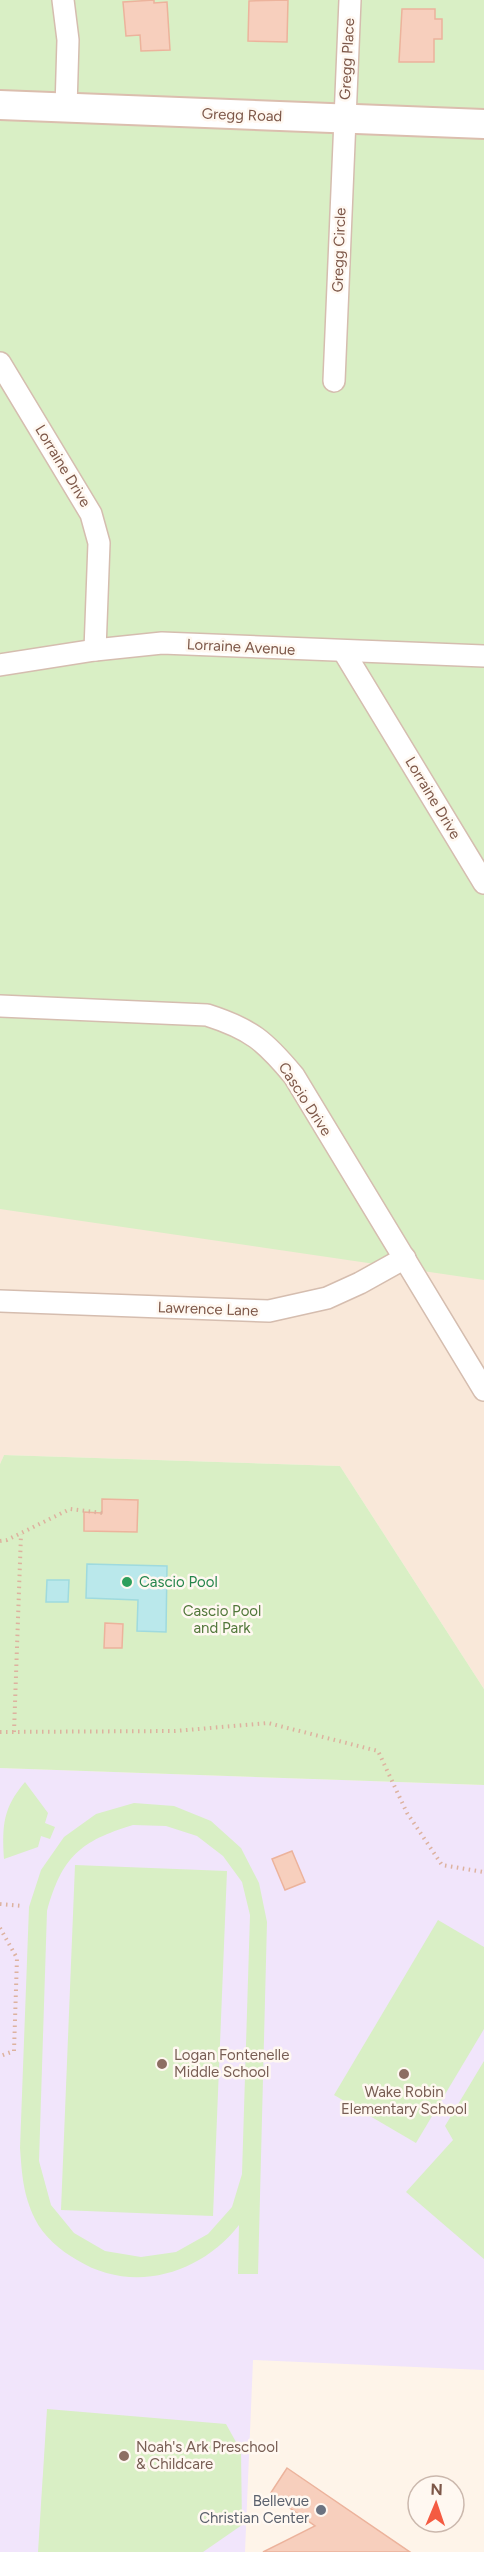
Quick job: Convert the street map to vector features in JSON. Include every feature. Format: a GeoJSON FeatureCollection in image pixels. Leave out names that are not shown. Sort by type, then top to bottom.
{"type":"FeatureCollection","features":[{"type":"Feature","properties":{"kind":"main road","name":"Gregg Road"},"geometry":{"type":"LineString","coordinates":[[0,105],[484,124]]}},
{"type":"Feature","properties":{"kind":"street"},"geometry":{"type":"LineString","coordinates":[[63,0],[68,40],[66,108]]}},
{"type":"Feature","properties":{"kind":"street","name":"Gregg Place"},"geometry":{"type":"LineString","coordinates":[[344,119],[350,0]]}},
{"type":"Feature","properties":{"kind":"street","name":"Gregg Circle"},"geometry":{"type":"LineString","coordinates":[[334,381],[344,119]]}},
{"type":"Feature","properties":{"kind":"street","name":"Lorraine Drive"},"geometry":{"type":"LineString","coordinates":[[0,363],[8,387],[91,513],[99,543],[95,650]]}},
{"type":"Feature","properties":{"kind":"street","name":"Lorraine Avenue"},"geometry":{"type":"LineString","coordinates":[[0,665],[95,650],[162,643],[484,656]]}},
{"type":"Feature","properties":{"kind":"street","name":"Lorraine Drive"},"geometry":{"type":"LineString","coordinates":[[344,652],[484,883]]}},
{"type":"Feature","properties":{"kind":"street","name":"Cascio Drive"},"geometry":{"type":"LineString","coordinates":[[0,1006],[207,1015],[236,1024],[260,1038],[294,1076],[484,1390]]}},
{"type":"Feature","properties":{"kind":"street","name":"Lawrence Lane"},"geometry":{"type":"LineString","coordinates":[[0,1301],[268,1311],[327,1298],[405,1258]]}},
{"type":"Feature","properties":{"kind":"path"},"geometry":{"type":"LineString","coordinates":[[0,1541],[21,1534],[70,1509],[102,1513]]}},
{"type":"Feature","properties":{"kind":"path"},"geometry":{"type":"LineString","coordinates":[[14,1732],[21,1534]]}},
{"type":"Feature","properties":{"kind":"path"},"geometry":{"type":"LineString","coordinates":[[0,1732],[175,1731],[268,1723],[378,1751],[407,1813],[442,1864],[484,1872]]}},
{"type":"Feature","properties":{"kind":"path"},"geometry":{"type":"LineString","coordinates":[[0,1904],[23,1906]]}},
{"type":"Feature","properties":{"kind":"path"},"geometry":{"type":"LineString","coordinates":[[0,1928],[17,1958],[14,2051],[0,2056]]}},
{"type":"Feature","properties":{"kind":"shaded area"},"geometry":{"type":"Polygon","coordinates":[[[0,0],[484,0],[484,1689],[340,1466],[4,1455],[0,1464],[0,0]]]}},
{"type":"Feature","properties":{"kind":"shaded area"},"geometry":{"type":"Polygon","coordinates":[[[0,1768],[484,1785],[484,2370],[253,2360],[245,2552],[0,2552],[0,1768]]]}},
{"type":"Feature","properties":{"kind":"green space"},"geometry":{"type":"Polygon","coordinates":[[[0,0],[484,0],[484,1280],[0,1209],[0,0]]]}},
{"type":"Feature","properties":{"kind":"green space","name":"Cascio Pool and Park"},"geometry":{"type":"Polygon","coordinates":[[[4,1455],[340,1466],[484,1689],[484,1785],[0,1768],[0,1464],[4,1455]]]}},
{"type":"Feature","properties":{"kind":"green space"},"geometry":{"type":"Polygon","coordinates":[[[25,1782],[48,1813],[45,1823],[55,1827],[50,1839],[41,1836],[38,1847],[4,1859],[3,1836],[8,1809],[25,1782]]]}},
{"type":"Feature","properties":{"kind":"green space"},"geometry":{"type":"Polygon","coordinates":[[[134,1803],[174,1806],[211,1821],[241,1848],[259,1883],[267,1922],[258,2274],[238,2274],[239,2225],[205,2256],[185,2267],[164,2274],[142,2277],[120,2276],[98,2270],[59,2248],[38,2225],[31,2210],[22,2176],[20,2148],[29,1907],[41,1870],[64,1837],[96,1814],[134,1803]],[[133,1825],[86,1845],[67,1864],[59,1877],[47,1911],[39,2161],[51,2205],[74,2233],[105,2251],[141,2257],[176,2252],[208,2234],[232,2207],[242,2174],[250,1915],[242,1882],[223,1856],[197,1836],[166,1826],[133,1825]]]}},
{"type":"Feature","properties":{"kind":"green space"},"geometry":{"type":"Polygon","coordinates":[[[75,1865],[227,1871],[213,2216],[61,2210],[75,1865]]]}},
{"type":"Feature","properties":{"kind":"green space"},"geometry":{"type":"Polygon","coordinates":[[[438,1920],[484,1947],[484,2029],[416,2143],[334,2095],[438,1920]]]}},
{"type":"Feature","properties":{"kind":"green space"},"geometry":{"type":"Polygon","coordinates":[[[484,2061],[484,2259],[406,2192],[453,2140],[445,2126],[484,2061]]]}},
{"type":"Feature","properties":{"kind":"green space"},"geometry":{"type":"Polygon","coordinates":[[[47,2409],[226,2424],[241,2451],[242,2525],[203,2552],[38,2552],[47,2409]]]}},
{"type":"Feature","properties":{"kind":"water","name":"Cascio Pool"},"geometry":{"type":"Polygon","coordinates":[[[87,1564],[167,1566],[166,1632],[137,1631],[138,1600],[86,1598],[87,1564]]]}},
{"type":"Feature","properties":{"kind":"water"},"geometry":{"type":"Polygon","coordinates":[[[47,1580],[69,1580],[68,1602],[46,1602],[47,1580]]]}},
{"type":"Feature","properties":{"kind":"building"},"geometry":{"type":"Polygon","coordinates":[[[154,0],[154,3],[167,2],[170,50],[141,51],[140,35],[126,36],[123,2],[154,0]]]}},
{"type":"Feature","properties":{"kind":"building"},"geometry":{"type":"Polygon","coordinates":[[[288,0],[287,42],[248,41],[249,1],[288,0]]]}},
{"type":"Feature","properties":{"kind":"building"},"geometry":{"type":"Polygon","coordinates":[[[402,9],[435,9],[435,19],[442,19],[442,39],[434,39],[434,62],[399,62],[402,9]]]}},
{"type":"Feature","properties":{"kind":"building"},"geometry":{"type":"Polygon","coordinates":[[[102,1499],[138,1500],[137,1532],[84,1531],[84,1512],[102,1513],[102,1499]]]}},
{"type":"Feature","properties":{"kind":"building"},"geometry":{"type":"Polygon","coordinates":[[[105,1623],[123,1624],[122,1648],[104,1648],[105,1623]]]}},
{"type":"Feature","properties":{"kind":"building"},"geometry":{"type":"Polygon","coordinates":[[[292,1851],[305,1882],[285,1890],[272,1859],[292,1851]]]}},
{"type":"Feature","properties":{"kind":"building","name":"Bellevue Christian Center"},"geometry":{"type":"Polygon","coordinates":[[[287,2468],[410,2552],[263,2552],[315,2526],[270,2494],[287,2468]]]}},
{"type":"Feature","properties":{"kind":"place","name":"Cascio Pool"},"geometry":{"type":"Point","coordinates":[127,1582]}},
{"type":"Feature","properties":{"kind":"place","name":"Logan Fontenelle Middle School"},"geometry":{"type":"Point","coordinates":[162,2064]}},
{"type":"Feature","properties":{"kind":"place","name":"Wake Robin Elementary School"},"geometry":{"type":"Point","coordinates":[404,2074]}},
{"type":"Feature","properties":{"kind":"place","name":"Noah's Ark Preschool & Childcare"},"geometry":{"type":"Point","coordinates":[124,2456]}},
{"type":"Feature","properties":{"kind":"place","name":"Bellevue Christian Center"},"geometry":{"type":"Point","coordinates":[321,2510]}}]}
